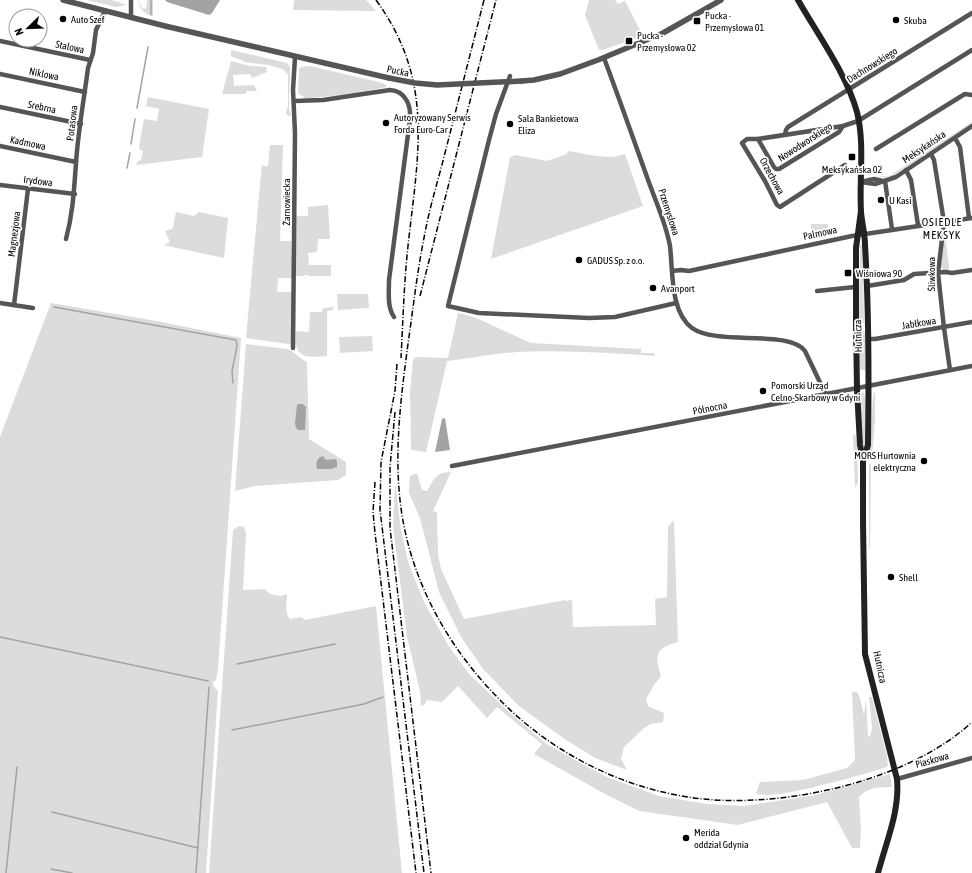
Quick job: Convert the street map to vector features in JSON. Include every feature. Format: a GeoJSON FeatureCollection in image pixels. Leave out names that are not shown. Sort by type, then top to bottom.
{"type":"FeatureCollection","features":[{"type":"Feature","properties":{"kind":"main road","name":"Hutnicza"},"geometry":{"type":"LineString","coordinates":[[798,0],[834,61],[849,90],[858,121],[860,136],[861,234],[855,287],[857,389],[860,445],[863,460],[865,654],[897,779],[897,800],[878,873]]}},
{"type":"Feature","properties":{"kind":"main road","name":"Hutnicza"},"geometry":{"type":"LineString","coordinates":[[861,234],[867,286],[868,326],[868,445],[863,460]]}},
{"type":"Feature","properties":{"kind":"main road"},"geometry":{"type":"LineString","coordinates":[[856,326],[868,326]]}},
{"type":"Feature","properties":{"kind":"street","name":"Pucka"},"geometry":{"type":"LineString","coordinates":[[63,0],[295,57],[415,83],[437,85],[534,80],[560,74],[604,58],[663,33],[721,0]]}},
{"type":"Feature","properties":{"kind":"street"},"geometry":{"type":"LineString","coordinates":[[131,17],[132,0]]}},
{"type":"Feature","properties":{"kind":"street","name":"Potasowa"},"geometry":{"type":"LineString","coordinates":[[66,239],[71,222],[76,162],[90,60],[93,53],[96,30],[105,11]]}},
{"type":"Feature","properties":{"kind":"street","name":"Dachnowskiego"},"geometry":{"type":"LineString","coordinates":[[785,134],[788,127],[972,13]]}},
{"type":"Feature","properties":{"kind":"street","name":"Stalowa"},"geometry":{"type":"LineString","coordinates":[[0,41],[90,60]]}},
{"type":"Feature","properties":{"kind":"street","name":"Nowodworskiego"},"geometry":{"type":"LineString","coordinates":[[843,126],[839,132],[779,169],[774,167],[758,139],[843,126],[858,121],[972,50]]}},
{"type":"Feature","properties":{"kind":"street","name":"Żarnowiecka"},"geometry":{"type":"LineString","coordinates":[[293,348],[295,57]]}},
{"type":"Feature","properties":{"kind":"street","name":"Przemysłowa"},"geometry":{"type":"LineString","coordinates":[[604,58],[667,232],[676,303],[682,316],[692,328],[703,333],[784,341],[800,346],[809,358],[826,395]]}},
{"type":"Feature","properties":{"kind":"street","name":"Niklowa"},"geometry":{"type":"LineString","coordinates":[[0,74],[85,92]]}},
{"type":"Feature","properties":{"kind":"street"},"geometry":{"type":"LineString","coordinates":[[510,76],[496,114],[448,306],[479,313],[589,318],[615,317],[676,303]]}},
{"type":"Feature","properties":{"kind":"street","name":"Pucka"},"geometry":{"type":"LineString","coordinates":[[295,101],[323,100],[394,90],[405,98],[408,103],[410,110],[390,273],[390,311],[394,316]]}},
{"type":"Feature","properties":{"kind":"street"},"geometry":{"type":"LineString","coordinates":[[876,149],[965,94],[972,95]]}},
{"type":"Feature","properties":{"kind":"street","name":"Srebrna"},"geometry":{"type":"LineString","coordinates":[[0,107],[81,124]]}},
{"type":"Feature","properties":{"kind":"street","name":"Meksykańska"},"geometry":{"type":"LineString","coordinates":[[861,182],[875,184],[896,177],[972,126]]}},
{"type":"Feature","properties":{"kind":"street"},"geometry":{"type":"LineString","coordinates":[[955,138],[960,147],[970,218]]}},
{"type":"Feature","properties":{"kind":"street","name":"Orzechowa"},"geometry":{"type":"LineString","coordinates":[[758,139],[748,139],[742,143],[766,181],[777,205],[780,207],[845,165]]}},
{"type":"Feature","properties":{"kind":"street","name":"Kadmowa"},"geometry":{"type":"LineString","coordinates":[[0,146],[76,162]]}},
{"type":"Feature","properties":{"kind":"street","name":"Śliwkowa"},"geometry":{"type":"LineString","coordinates":[[931,154],[934,160],[944,222],[938,273],[950,370]]}},
{"type":"Feature","properties":{"kind":"street"},"geometry":{"type":"LineString","coordinates":[[906,170],[911,180],[918,225]]}},
{"type":"Feature","properties":{"kind":"street"},"geometry":{"type":"LineString","coordinates":[[885,181],[892,229]]}},
{"type":"Feature","properties":{"kind":"street","name":"Irydowa"},"geometry":{"type":"LineString","coordinates":[[0,185],[74,194]]}},
{"type":"Feature","properties":{"kind":"street","name":"Magnezjowa"},"geometry":{"type":"LineString","coordinates":[[14,305],[28,189]]}},
{"type":"Feature","properties":{"kind":"street","name":"Palmowa"},"geometry":{"type":"LineString","coordinates":[[672,271],[689,271],[861,234],[970,218]]}},
{"type":"Feature","properties":{"kind":"street"},"geometry":{"type":"LineString","coordinates":[[867,286],[904,280],[914,274],[952,273],[972,270]]}},
{"type":"Feature","properties":{"kind":"street"},"geometry":{"type":"LineString","coordinates":[[817,291],[855,287]]}},
{"type":"Feature","properties":{"kind":"street"},"geometry":{"type":"LineString","coordinates":[[0,303],[33,308]]}},
{"type":"Feature","properties":{"kind":"street","name":"Jabłkowa"},"geometry":{"type":"LineString","coordinates":[[868,339],[944,328],[972,322]]}},
{"type":"Feature","properties":{"kind":"street","name":"Północna"},"geometry":{"type":"LineString","coordinates":[[452,466],[972,366]]}},
{"type":"Feature","properties":{"kind":"street","name":"Piaskowa"},"geometry":{"type":"LineString","coordinates":[[897,779],[972,758]]}},
{"type":"Feature","properties":{"kind":"shaded area"},"geometry":{"type":"Polygon","coordinates":[[[87,0],[111,0],[127,5],[116,7],[87,0]]]}},
{"type":"Feature","properties":{"kind":"shaded area"},"geometry":{"type":"Polygon","coordinates":[[[138,0],[142,8],[146,9],[147,0],[153,0],[153,16],[143,11],[138,0]]]}},
{"type":"Feature","properties":{"kind":"shaded area"},"geometry":{"type":"Polygon","coordinates":[[[165,0],[220,0],[212,13],[209,15],[167,2],[165,0]]]}},
{"type":"Feature","properties":{"kind":"shaded area"},"geometry":{"type":"Polygon","coordinates":[[[294,0],[366,0],[376,11],[293,10],[294,0]]]}},
{"type":"Feature","properties":{"kind":"shaded area"},"geometry":{"type":"Polygon","coordinates":[[[589,0],[615,0],[618,4],[625,1],[642,36],[603,50],[599,50],[585,15],[589,0]]]}},
{"type":"Feature","properties":{"kind":"shaded area"},"geometry":{"type":"Polygon","coordinates":[[[231,50],[287,63],[290,67],[289,109],[291,115],[289,116],[286,114],[288,107],[288,75],[283,69],[268,65],[245,62],[231,56],[231,50]]]}},
{"type":"Feature","properties":{"kind":"shaded area"},"geometry":{"type":"Polygon","coordinates":[[[231,61],[250,66],[266,67],[267,72],[252,78],[250,74],[233,75],[234,86],[254,85],[257,91],[246,91],[246,94],[222,94],[231,61]]]}},
{"type":"Feature","properties":{"kind":"shaded area"},"geometry":{"type":"Polygon","coordinates":[[[310,66],[379,82],[385,84],[387,87],[356,93],[304,99],[303,96],[298,93],[299,69],[301,67],[310,66]]]}},
{"type":"Feature","properties":{"kind":"shaded area"},"geometry":{"type":"Polygon","coordinates":[[[148,97],[209,109],[202,157],[136,165],[138,161],[141,160],[143,151],[140,150],[139,147],[144,119],[157,121],[159,109],[146,106],[148,97]]]}},
{"type":"Feature","properties":{"kind":"shaded area"},"geometry":{"type":"Polygon","coordinates":[[[972,122],[972,124],[894,175],[885,177],[876,176],[891,175],[972,122]]]}},
{"type":"Feature","properties":{"kind":"shaded area"},"geometry":{"type":"Polygon","coordinates":[[[270,145],[283,145],[280,241],[291,241],[293,278],[278,278],[277,292],[293,292],[292,343],[288,344],[246,338],[262,163],[263,166],[268,166],[270,145]]]}},
{"type":"Feature","properties":{"kind":"shaded area"},"geometry":{"type":"Polygon","coordinates":[[[568,151],[603,157],[625,154],[643,206],[491,259],[510,157],[516,155],[547,161],[567,154],[568,151]]]}},
{"type":"Feature","properties":{"kind":"shaded area"},"geometry":{"type":"Polygon","coordinates":[[[328,205],[330,239],[318,239],[317,252],[308,253],[309,265],[331,265],[331,276],[295,276],[296,216],[308,216],[308,207],[328,205]]]}},
{"type":"Feature","properties":{"kind":"shaded area"},"geometry":{"type":"Polygon","coordinates":[[[176,212],[194,216],[199,212],[228,218],[224,258],[163,245],[170,242],[165,231],[172,229],[176,212]]]}},
{"type":"Feature","properties":{"kind":"shaded area"},"geometry":{"type":"Polygon","coordinates":[[[811,224],[828,224],[828,231],[822,235],[811,234],[811,224]]]}},
{"type":"Feature","properties":{"kind":"shaded area"},"geometry":{"type":"Polygon","coordinates":[[[943,235],[945,235],[949,266],[949,269],[944,271],[941,267],[943,235]]]}},
{"type":"Feature","properties":{"kind":"shaded area"},"geometry":{"type":"Polygon","coordinates":[[[860,245],[863,245],[864,323],[859,322],[860,245]]]}},
{"type":"Feature","properties":{"kind":"shaded area"},"geometry":{"type":"Polygon","coordinates":[[[337,294],[368,294],[369,308],[338,310],[337,294]]]}},
{"type":"Feature","properties":{"kind":"shaded area"},"geometry":{"type":"Polygon","coordinates":[[[51,303],[151,320],[241,338],[218,669],[216,680],[213,682],[213,685],[218,691],[206,873],[0,873],[0,437],[51,303]]]}},
{"type":"Feature","properties":{"kind":"shaded area"},"geometry":{"type":"Polygon","coordinates":[[[333,307],[333,310],[327,311],[327,356],[308,356],[300,353],[296,345],[296,331],[309,332],[310,312],[322,312],[323,308],[333,307]]]}},
{"type":"Feature","properties":{"kind":"shaded area"},"geometry":{"type":"Polygon","coordinates":[[[458,313],[474,317],[531,343],[641,349],[641,353],[654,353],[655,356],[542,351],[505,353],[447,361],[426,452],[411,450],[410,392],[413,360],[416,357],[448,358],[458,313]]]}},
{"type":"Feature","properties":{"kind":"shaded area"},"geometry":{"type":"Polygon","coordinates":[[[862,330],[865,332],[865,370],[859,370],[859,333],[862,330]]]}},
{"type":"Feature","properties":{"kind":"shaded area"},"geometry":{"type":"Polygon","coordinates":[[[372,336],[373,351],[340,353],[339,337],[372,336]]]}},
{"type":"Feature","properties":{"kind":"shaded area"},"geometry":{"type":"Polygon","coordinates":[[[246,344],[288,349],[307,362],[309,439],[346,462],[346,475],[338,480],[255,486],[235,491],[246,344]]]}},
{"type":"Feature","properties":{"kind":"shaded area"},"geometry":{"type":"Polygon","coordinates":[[[875,391],[875,421],[872,457],[870,454],[873,396],[875,391]]]}},
{"type":"Feature","properties":{"kind":"shaded area"},"geometry":{"type":"Polygon","coordinates":[[[863,392],[866,403],[864,456],[860,394],[863,392]]]}},
{"type":"Feature","properties":{"kind":"shaded area"},"geometry":{"type":"Polygon","coordinates":[[[303,404],[306,407],[305,430],[298,430],[296,428],[295,423],[297,405],[303,404]]]}},
{"type":"Feature","properties":{"kind":"shaded area"},"geometry":{"type":"Polygon","coordinates":[[[445,418],[450,450],[435,452],[442,419],[445,418]]]}},
{"type":"Feature","properties":{"kind":"shaded area"},"geometry":{"type":"Polygon","coordinates":[[[855,434],[857,443],[858,483],[855,488],[853,435],[855,434]]]}},
{"type":"Feature","properties":{"kind":"shaded area"},"geometry":{"type":"Polygon","coordinates":[[[323,456],[326,460],[335,459],[337,461],[337,467],[331,469],[317,469],[317,461],[323,456]]]}},
{"type":"Feature","properties":{"kind":"shaded area"},"geometry":{"type":"Polygon","coordinates":[[[871,463],[870,551],[869,465],[871,463]]]}},
{"type":"Feature","properties":{"kind":"shaded area"},"geometry":{"type":"Polygon","coordinates":[[[451,472],[433,511],[437,512],[438,554],[441,569],[464,619],[565,600],[572,600],[573,627],[656,625],[655,599],[667,597],[668,527],[674,520],[678,642],[665,647],[659,653],[658,662],[661,676],[646,699],[648,706],[664,713],[663,722],[650,724],[624,747],[621,759],[627,770],[595,758],[563,738],[519,706],[483,669],[461,637],[439,592],[420,518],[409,493],[410,476],[417,473],[422,490],[427,491],[438,475],[451,472]]]}},
{"type":"Feature","properties":{"kind":"shaded area"},"geometry":{"type":"Polygon","coordinates":[[[395,481],[401,530],[408,562],[424,602],[448,645],[469,674],[545,743],[609,778],[659,796],[707,804],[744,806],[816,795],[890,774],[892,787],[870,789],[859,797],[861,830],[860,848],[852,848],[827,802],[738,825],[639,811],[605,794],[534,754],[542,744],[497,707],[487,718],[458,686],[442,702],[427,700],[424,705],[421,706],[420,691],[407,637],[393,526],[395,481]]]}},
{"type":"Feature","properties":{"kind":"shaded area"},"geometry":{"type":"Polygon","coordinates":[[[239,526],[244,527],[246,533],[243,590],[265,589],[270,594],[281,596],[287,594],[286,610],[290,619],[301,617],[305,620],[376,606],[402,873],[209,873],[233,530],[239,526]]]}},
{"type":"Feature","properties":{"kind":"shaded area"},"geometry":{"type":"Polygon","coordinates":[[[852,692],[857,692],[864,715],[866,699],[868,735],[870,737],[872,728],[869,697],[872,697],[887,756],[888,766],[855,777],[806,789],[775,795],[756,794],[760,782],[803,780],[847,768],[855,760],[852,692]]]}},
{"type":"Feature","properties":{"kind":"waterway"},"geometry":{"type":"LineString","coordinates":[[151,0],[151,15]]}},
{"type":"Feature","properties":{"kind":"waterway"},"geometry":{"type":"LineString","coordinates":[[137,108],[148,47]]}},
{"type":"Feature","properties":{"kind":"waterway"},"geometry":{"type":"LineString","coordinates":[[131,144],[135,119]]}},
{"type":"Feature","properties":{"kind":"waterway"},"geometry":{"type":"LineString","coordinates":[[127,168],[130,153]]}},
{"type":"Feature","properties":{"kind":"waterway"},"geometry":{"type":"LineString","coordinates":[[54,307],[236,340],[237,346],[232,371],[233,383]]}},
{"type":"Feature","properties":{"kind":"waterway"},"geometry":{"type":"LineString","coordinates":[[0,637],[208,681]]}},
{"type":"Feature","properties":{"kind":"waterway"},"geometry":{"type":"LineString","coordinates":[[237,664],[335,644]]}},
{"type":"Feature","properties":{"kind":"waterway"},"geometry":{"type":"LineString","coordinates":[[196,873],[209,687]]}},
{"type":"Feature","properties":{"kind":"waterway"},"geometry":{"type":"LineString","coordinates":[[232,730],[364,704],[383,697]]}},
{"type":"Feature","properties":{"kind":"waterway"},"geometry":{"type":"LineString","coordinates":[[6,873],[17,767]]}},
{"type":"Feature","properties":{"kind":"waterway"},"geometry":{"type":"LineString","coordinates":[[52,812],[198,848]]}},
{"type":"Feature","properties":{"kind":"waterway"},"geometry":{"type":"LineString","coordinates":[[51,869],[72,873]]}},
{"type":"Feature","properties":{"kind":"railway"},"geometry":{"type":"LineString","coordinates":[[376,0],[395,30],[407,60],[415,89],[418,119],[416,180],[408,246],[401,358]]}},
{"type":"Feature","properties":{"kind":"railway"},"geometry":{"type":"LineString","coordinates":[[484,0],[426,227],[408,344],[398,435],[398,481],[400,503],[410,550],[428,598],[452,642],[483,682],[500,700],[540,735],[586,764],[610,775],[662,792],[688,797],[722,800],[760,800],[799,796],[838,788],[876,776],[912,761],[945,743],[972,722]]}},
{"type":"Feature","properties":{"kind":"railway"},"geometry":{"type":"LineString","coordinates":[[420,296],[496,0]]}},
{"type":"Feature","properties":{"kind":"railway"},"geometry":{"type":"LineString","coordinates":[[397,364],[395,391],[381,462],[380,510],[424,873]]}},
{"type":"Feature","properties":{"kind":"railway"},"geometry":{"type":"LineString","coordinates":[[395,412],[390,467],[390,528],[431,873]]}},
{"type":"Feature","properties":{"kind":"railway"},"geometry":{"type":"LineString","coordinates":[[375,482],[373,512],[375,533],[416,873]]}},
{"type":"Feature","properties":{"kind":"place","name":"Auto Szef"},"geometry":{"type":"Point","coordinates":[63,19]}},
{"type":"Feature","properties":{"kind":"place","name":"Skuba"},"geometry":{"type":"Point","coordinates":[896,20]}},
{"type":"Feature","properties":{"kind":"place","name":"Pucka - Przemysłowa 01"},"geometry":{"type":"Point","coordinates":[697,21]}},
{"type":"Feature","properties":{"kind":"place","name":"Pucka - Przemysłowa 02"},"geometry":{"type":"Point","coordinates":[629,41]}},
{"type":"Feature","properties":{"kind":"place","name":"Autoryzowany Serwis Forda Euro-Car"},"geometry":{"type":"Point","coordinates":[386,123]}},
{"type":"Feature","properties":{"kind":"place","name":"Sala Bankietowa Eliza"},"geometry":{"type":"Point","coordinates":[510,124]}},
{"type":"Feature","properties":{"kind":"place","name":"Meksykańska 02"},"geometry":{"type":"Point","coordinates":[852,157]}},
{"type":"Feature","properties":{"kind":"place","name":"U Kasi"},"geometry":{"type":"Point","coordinates":[881,200]}},
{"type":"Feature","properties":{"kind":"place","name":"GADUS Sp. z o.o."},"geometry":{"type":"Point","coordinates":[579,260]}},
{"type":"Feature","properties":{"kind":"place","name":"Wiśniowa 90"},"geometry":{"type":"Point","coordinates":[848,273]}},
{"type":"Feature","properties":{"kind":"place","name":"Avanport"},"geometry":{"type":"Point","coordinates":[653,288]}},
{"type":"Feature","properties":{"kind":"place","name":"Pomorski Urząd Celno-Skarbowy w Gdyni"},"geometry":{"type":"Point","coordinates":[763,391]}},
{"type":"Feature","properties":{"kind":"place","name":"MORS Hurtownia elektryczna"},"geometry":{"type":"Point","coordinates":[924,461]}},
{"type":"Feature","properties":{"kind":"place","name":"Shell"},"geometry":{"type":"Point","coordinates":[891,577]}},
{"type":"Feature","properties":{"kind":"place","name":"Merida oddział Gdynia"},"geometry":{"type":"Point","coordinates":[686,838]}},
{"type":"Feature","properties":{"kind":"district","name":"OSIEDLE MEKSYK"},"geometry":{"type":"Point","coordinates":[942,228]}}]}
